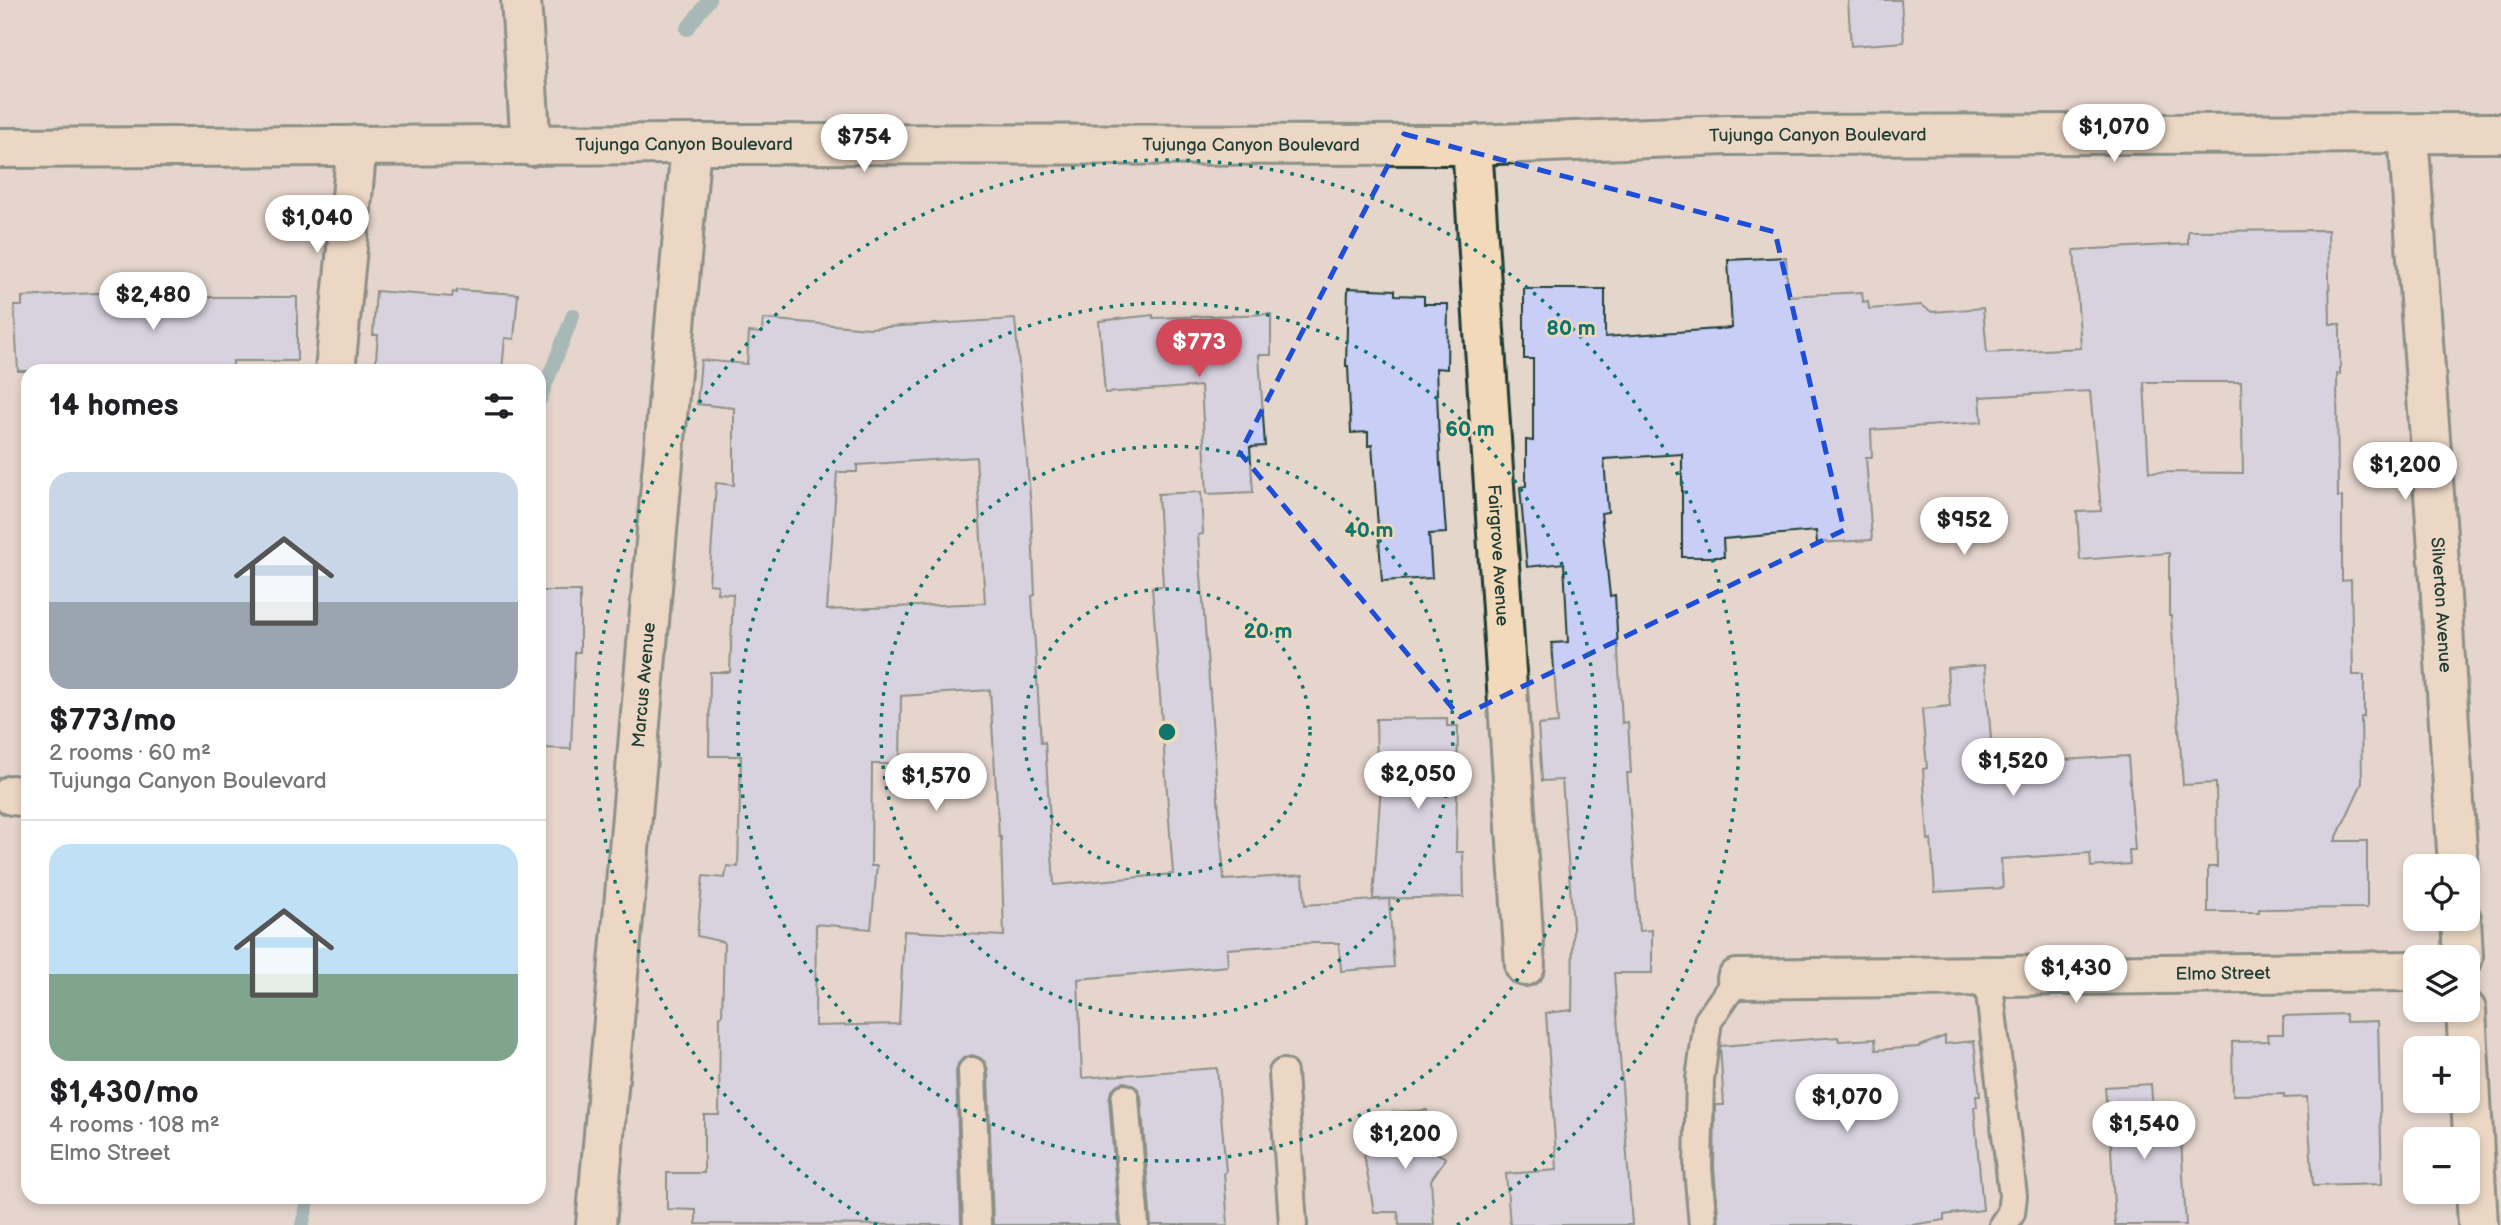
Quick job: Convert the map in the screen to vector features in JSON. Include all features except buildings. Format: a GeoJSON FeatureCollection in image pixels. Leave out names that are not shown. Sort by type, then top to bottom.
{"type":"FeatureCollection","features":[{"type":"Feature","properties":{"kind":"street"},"geometry":{"type":"LineString","coordinates":[[521,0],[531,146]]}},
{"type":"Feature","properties":{"kind":"street","name":"Silverton Avenue"},"geometry":{"type":"LineString","coordinates":[[2408,134],[2457,854]]}},
{"type":"Feature","properties":{"kind":"street","name":"Tujunga Canyon Boulevard"},"geometry":{"type":"LineString","coordinates":[[0,148],[691,144],[1472,145],[1727,135],[2501,134]]}},
{"type":"Feature","properties":{"kind":"street","name":"Marcus Avenue"},"geometry":{"type":"LineString","coordinates":[[596,1225],[691,144]]}},
{"type":"Feature","properties":{"kind":"street"},"geometry":{"type":"LineString","coordinates":[[336,364],[357,145]]}},
{"type":"Feature","properties":{"kind":"street","name":"Fairgrove Avenue"},"geometry":{"type":"LineString","coordinates":[[1472,145],[1525,966]]}},
{"type":"Feature","properties":{"kind":"street","name":"Elmo Street"},"geometry":{"type":"LineString","coordinates":[[1737,979],[2403,971]]}},
{"type":"Feature","properties":{"kind":"street"},"geometry":{"type":"LineString","coordinates":[[2467,1022],[2477,1225]]}},
{"type":"Feature","properties":{"kind":"lane"},"geometry":{"type":"LineString","coordinates":[[1988,976],[2012,1196],[2011,1213],[2003,1225]]}},
{"type":"Feature","properties":{"kind":"lane"},"geometry":{"type":"LineString","coordinates":[[1703,1225],[1698,1169],[1700,1079],[1708,1021],[1737,979]]}},
{"type":"Feature","properties":{"kind":"lane"},"geometry":{"type":"LineString","coordinates":[[972,1071],[977,1225]]}},
{"type":"Feature","properties":{"kind":"lane"},"geometry":{"type":"LineString","coordinates":[[1283,1073],[1293,1225]]}},
{"type":"Feature","properties":{"kind":"lane"},"geometry":{"type":"LineString","coordinates":[[1125,1098],[1135,1225]]}},
{"type":"Feature","properties":{"kind":"highlighted area"},"geometry":{"type":"Polygon","coordinates":[[[1404,134],[1775,232],[1844,530],[1460,717],[1240,453],[1404,134]]]}},
{"type":"Feature","properties":{"kind":"waterway"},"geometry":{"type":"LineString","coordinates":[[687,29],[709,0]]}},
{"type":"Feature","properties":{"kind":"waterway"},"geometry":{"type":"LineString","coordinates":[[546,384],[573,315]]}},
{"type":"Feature","properties":{"kind":"waterway"},"geometry":{"type":"LineString","coordinates":[[302,1225],[307,1204]]}}]}
